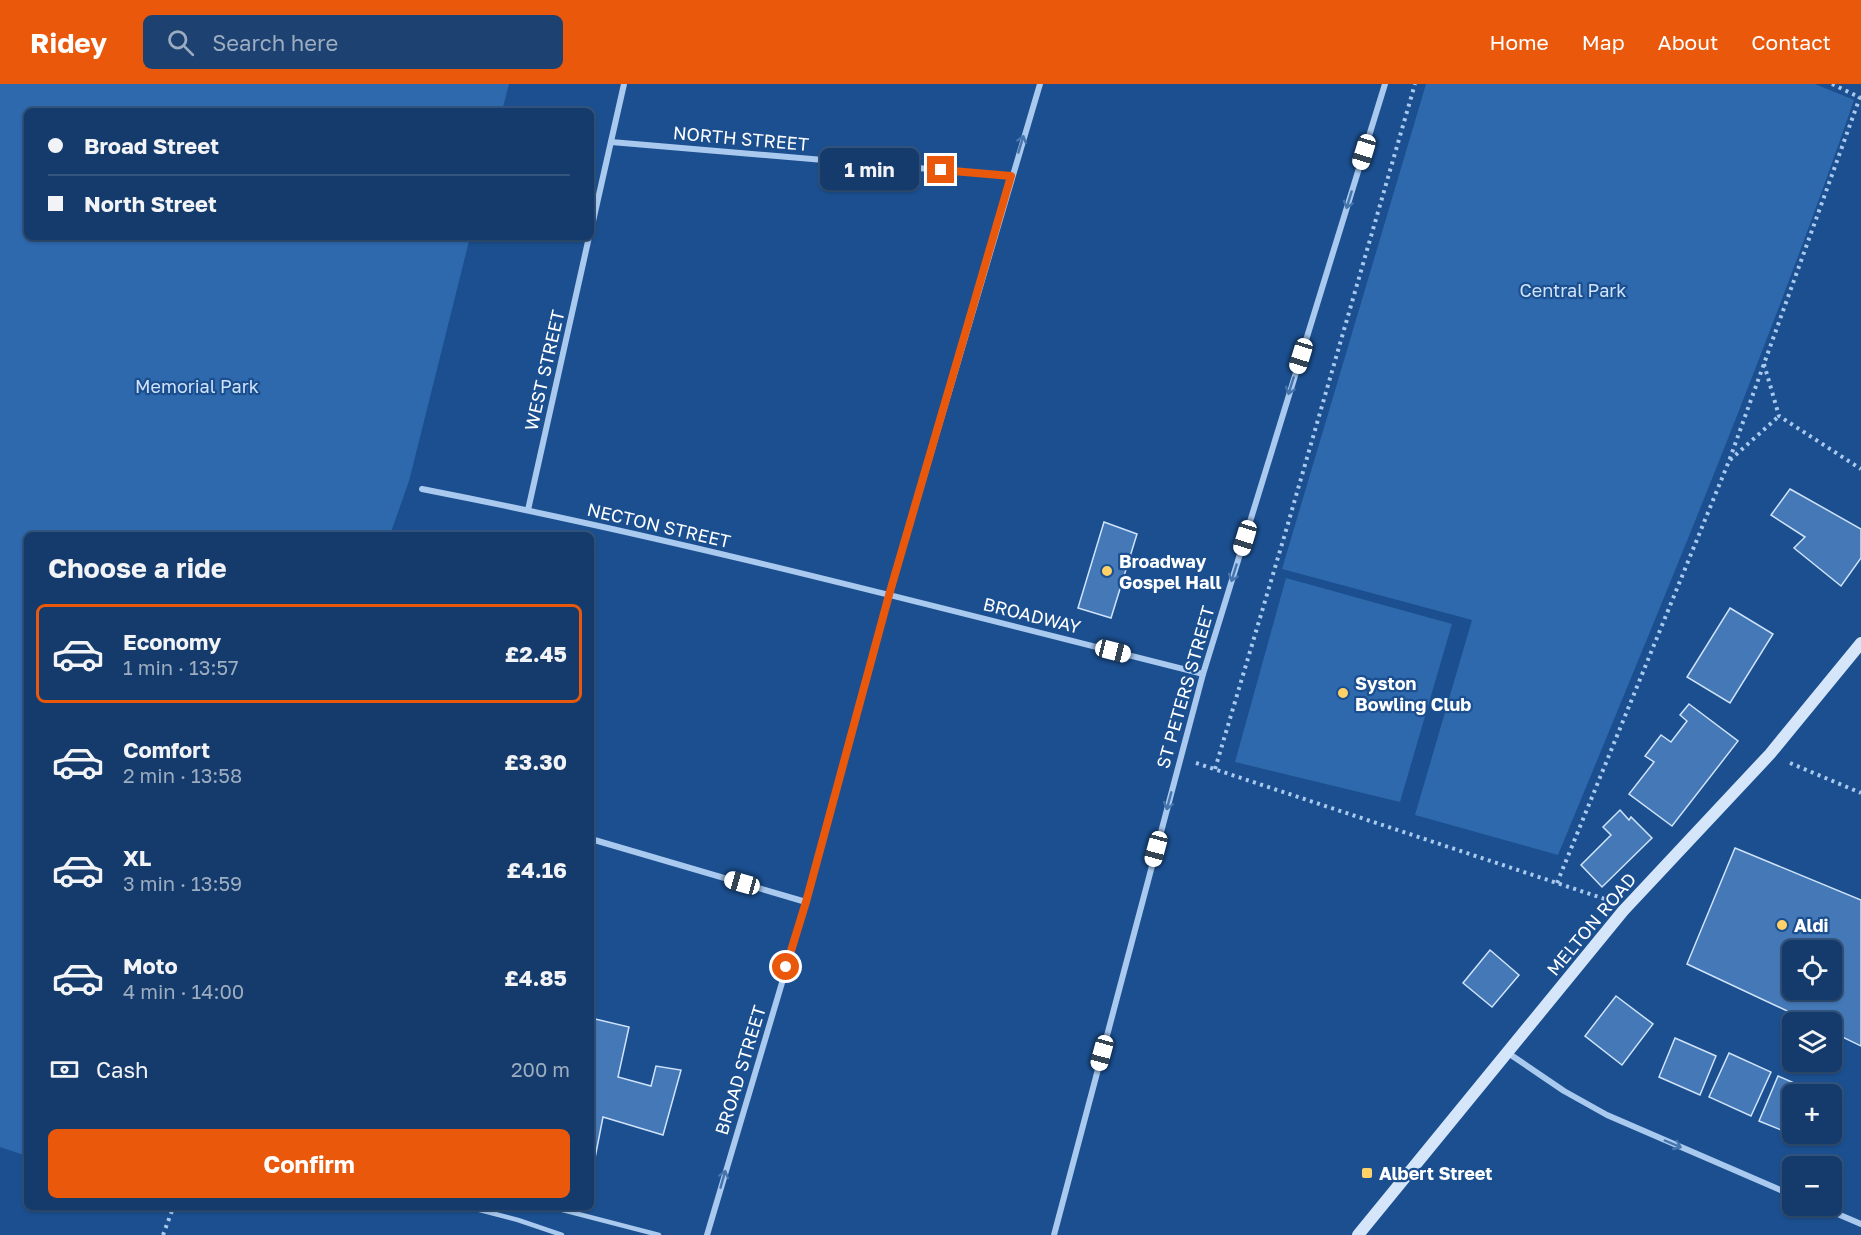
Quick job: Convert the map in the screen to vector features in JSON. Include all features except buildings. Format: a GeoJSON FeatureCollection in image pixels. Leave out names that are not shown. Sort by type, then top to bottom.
{"type":"FeatureCollection","features":[{"type":"Feature","properties":{"kind":"street"},"geometry":{"type":"LineString","coordinates":[[594,217],[624,84]]}},
{"type":"Feature","properties":{"kind":"street","name":"BROAD STREET"},"geometry":{"type":"LineString","coordinates":[[707,1235],[806,902],[889,595],[1040,84]]}},
{"type":"Feature","properties":{"kind":"street","name":"ST PETERS STREET"},"geometry":{"type":"LineString","coordinates":[[1054,1235],[1203,674],[1385,84]]}},
{"type":"Feature","properties":{"kind":"street","name":"NORTH STREET"},"geometry":{"type":"LineString","coordinates":[[611,142],[1011,176]]}},
{"type":"Feature","properties":{"kind":"street","name":"WEST STREET"},"geometry":{"type":"LineString","coordinates":[[528,510],[588,240]]}},
{"type":"Feature","properties":{"kind":"street","name":"NECTON STREET"},"geometry":{"type":"LineString","coordinates":[[422,489],[528,510],[889,595]]}},
{"type":"Feature","properties":{"kind":"street","name":"BROADWAY"},"geometry":{"type":"LineString","coordinates":[[889,595],[1203,674]]}},
{"type":"Feature","properties":{"kind":"street","name":"MELTON ROAD"},"geometry":{"type":"LineString","coordinates":[[1358,1235],[1623,911],[1770,754],[1861,643]]}},
{"type":"Feature","properties":{"kind":"street"},"geometry":{"type":"LineString","coordinates":[[594,840],[806,902]]}},
{"type":"Feature","properties":{"kind":"street"},"geometry":{"type":"LineString","coordinates":[[1508,1053],[1564,1091],[1620,1121],[1782,1191]]}},
{"type":"Feature","properties":{"kind":"street"},"geometry":{"type":"LineString","coordinates":[[1842,1216],[1861,1224]]}},
{"type":"Feature","properties":{"kind":"lane"},"geometry":{"type":"LineString","coordinates":[[480,1210],[562,1235]]}},
{"type":"Feature","properties":{"kind":"lane"},"geometry":{"type":"LineString","coordinates":[[563,1210],[659,1235]]}},
{"type":"Feature","properties":{"kind":"path"},"geometry":{"type":"LineString","coordinates":[[1215,770],[1286,534],[1415,84]]}},
{"type":"Feature","properties":{"kind":"path"},"geometry":{"type":"LineString","coordinates":[[1557,883],[1729,460],[1861,98],[1832,84]]}},
{"type":"Feature","properties":{"kind":"path"},"geometry":{"type":"LineString","coordinates":[[1764,364],[1779,416],[1861,470]]}},
{"type":"Feature","properties":{"kind":"path"},"geometry":{"type":"LineString","coordinates":[[1729,460],[1779,416]]}},
{"type":"Feature","properties":{"kind":"path"},"geometry":{"type":"LineString","coordinates":[[1770,754],[1861,793]]}},
{"type":"Feature","properties":{"kind":"path"},"geometry":{"type":"LineString","coordinates":[[1180,758],[1607,899],[1623,911]]}},
{"type":"Feature","properties":{"kind":"path"},"geometry":{"type":"LineString","coordinates":[[163,1235],[172,1210]]}},
{"type":"Feature","properties":{"kind":"green space","name":"Memorial Park"},"geometry":{"type":"Polygon","coordinates":[[[0,84],[509,84],[503,108],[24,108],[24,240],[469,240],[409,481],[391,532],[24,532],[24,1155],[0,1147],[0,84]]]}},
{"type":"Feature","properties":{"kind":"green space","name":"Central Park"},"geometry":{"type":"Polygon","coordinates":[[[1426,84],[1815,84],[1854,100],[1749,385],[1558,855],[1415,815],[1472,620],[1282,569],[1426,84]]]}},
{"type":"Feature","properties":{"kind":"green space","name":"Syston Bowling Club"},"geometry":{"type":"Polygon","coordinates":[[[1286,578],[1452,624],[1400,802],[1235,762],[1286,578]]]}},
{"type":"Feature","properties":{"kind":"place","name":"Broadway Gospel Hall"},"geometry":{"type":"Point","coordinates":[1107,571]}},
{"type":"Feature","properties":{"kind":"place","name":"Syston Bowling Club"},"geometry":{"type":"Point","coordinates":[1343,693]}},
{"type":"Feature","properties":{"kind":"place","name":"Aldi"},"geometry":{"type":"Point","coordinates":[1782,925]}},
{"type":"Feature","properties":{"kind":"place","name":"Albert Street"},"geometry":{"type":"Point","coordinates":[1367,1173]}},
{"type":"Feature","properties":{"kind":"route"},"geometry":{"type":"LineString","coordinates":[[786,967],[806,902],[889,595],[1011,176],[941,170]]}}]}
